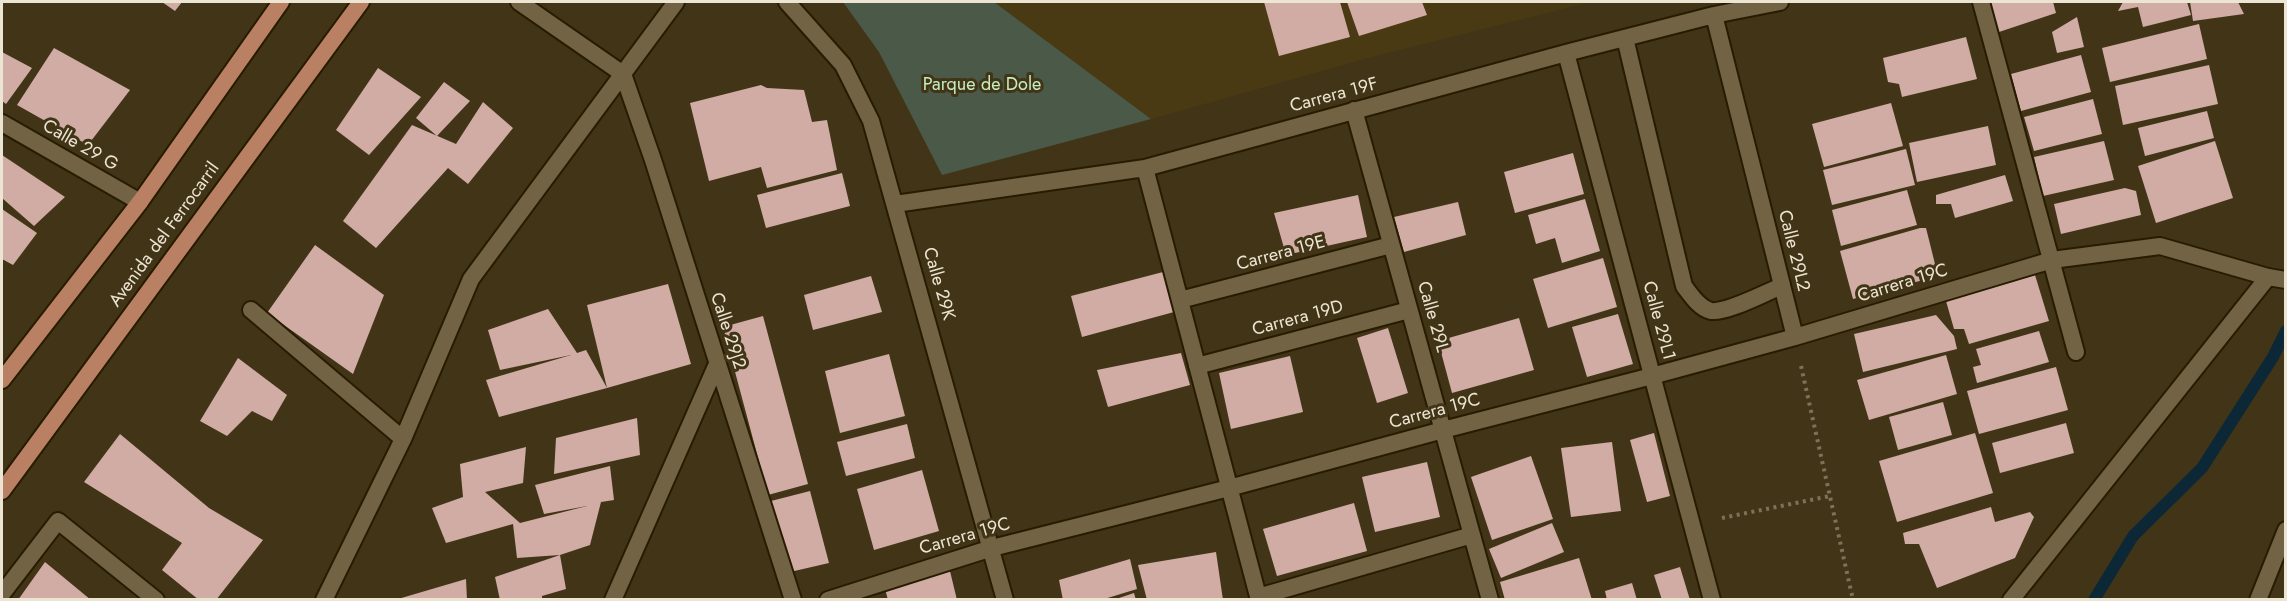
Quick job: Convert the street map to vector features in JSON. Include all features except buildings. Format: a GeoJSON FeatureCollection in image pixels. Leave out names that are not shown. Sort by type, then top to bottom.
{"type":"FeatureCollection","features":[{"type":"Feature","properties":{"kind":"main road"},"geometry":{"type":"LineString","coordinates":[[2,380],[140,202],[281,2]]}},
{"type":"Feature","properties":{"kind":"main road","name":"Avenida del Ferrocarril"},"geometry":{"type":"LineString","coordinates":[[2,491],[361,2]]}},
{"type":"Feature","properties":{"kind":"street"},"geometry":{"type":"LineString","coordinates":[[324,600],[403,439],[471,279],[676,2]]}},
{"type":"Feature","properties":{"kind":"street","name":"Calle 29K"},"geometry":{"type":"LineString","coordinates":[[787,2],[843,65],[871,121],[1005,600]]}},
{"type":"Feature","properties":{"kind":"street","name":"Carrera 19F"},"geometry":{"type":"LineString","coordinates":[[895,204],[1145,168],[1566,53],[1714,15],[1780,2]]}},
{"type":"Feature","properties":{"kind":"street"},"geometry":{"type":"LineString","coordinates":[[1981,2],[2076,352]]}},
{"type":"Feature","properties":{"kind":"street"},"geometry":{"type":"LineString","coordinates":[[523,3],[623,74]]}},
{"type":"Feature","properties":{"kind":"street","name":"Calle 29L2"},"geometry":{"type":"LineString","coordinates":[[1714,15],[1795,337]]}},
{"type":"Feature","properties":{"kind":"street"},"geometry":{"type":"LineString","coordinates":[[1625,38],[1684,286],[1699,304],[1711,310],[1725,309],[1782,286]]}},
{"type":"Feature","properties":{"kind":"street","name":"Calle 29L1"},"geometry":{"type":"LineString","coordinates":[[1566,53],[1712,600]]}},
{"type":"Feature","properties":{"kind":"street","name":"Calle 29J2"},"geometry":{"type":"LineString","coordinates":[[623,74],[653,160],[793,600]]}},
{"type":"Feature","properties":{"kind":"street","name":"Calle 29L"},"geometry":{"type":"LineString","coordinates":[[1354,110],[1490,600]]}},
{"type":"Feature","properties":{"kind":"street","name":"Calle 29 G"},"geometry":{"type":"LineString","coordinates":[[2,123],[140,202]]}},
{"type":"Feature","properties":{"kind":"street"},"geometry":{"type":"LineString","coordinates":[[1145,168],[1258,598],[1472,535]]}},
{"type":"Feature","properties":{"kind":"street","name":"Carrera 19E"},"geometry":{"type":"LineString","coordinates":[[1180,300],[1391,245]]}},
{"type":"Feature","properties":{"kind":"street","name":"Carrera 19C"},"geometry":{"type":"LineString","coordinates":[[828,600],[992,548],[1230,488],[1652,376],[1795,337],[2052,260],[2160,246],[2286,280]]}},
{"type":"Feature","properties":{"kind":"street"},"geometry":{"type":"LineString","coordinates":[[2011,600],[2268,277]]}},
{"type":"Feature","properties":{"kind":"street"},"geometry":{"type":"LineString","coordinates":[[252,310],[403,439]]}},
{"type":"Feature","properties":{"kind":"street","name":"Carrera 19D"},"geometry":{"type":"LineString","coordinates":[[1197,366],[1409,310]]}},
{"type":"Feature","properties":{"kind":"street"},"geometry":{"type":"LineString","coordinates":[[613,600],[717,364]]}},
{"type":"Feature","properties":{"kind":"street"},"geometry":{"type":"LineString","coordinates":[[2,594],[58,521],[156,600]]}},
{"type":"Feature","properties":{"kind":"street"},"geometry":{"type":"LineString","coordinates":[[2258,600],[2286,530]]}},
{"type":"Feature","properties":{"kind":"street"},"geometry":{"type":"LineString","coordinates":[[335,576],[339,600]]}},
{"type":"Feature","properties":{"kind":"path"},"geometry":{"type":"LineString","coordinates":[[1795,337],[1853,600]]}},
{"type":"Feature","properties":{"kind":"path"},"geometry":{"type":"LineString","coordinates":[[1692,524],[1830,496]]}},
{"type":"Feature","properties":{"kind":"shaded area"},"geometry":{"type":"Polygon","coordinates":[[[994,2],[1590,2],[1364,59],[1151,119],[994,2]]]}},
{"type":"Feature","properties":{"kind":"green space","name":"Parque de Dole"},"geometry":{"type":"Polygon","coordinates":[[[843,2],[994,2],[1151,119],[942,175],[879,52],[843,2]]]}},
{"type":"Feature","properties":{"kind":"waterway"},"geometry":{"type":"LineString","coordinates":[[2094,600],[2133,536],[2202,468],[2273,357],[2286,331]]}}]}
